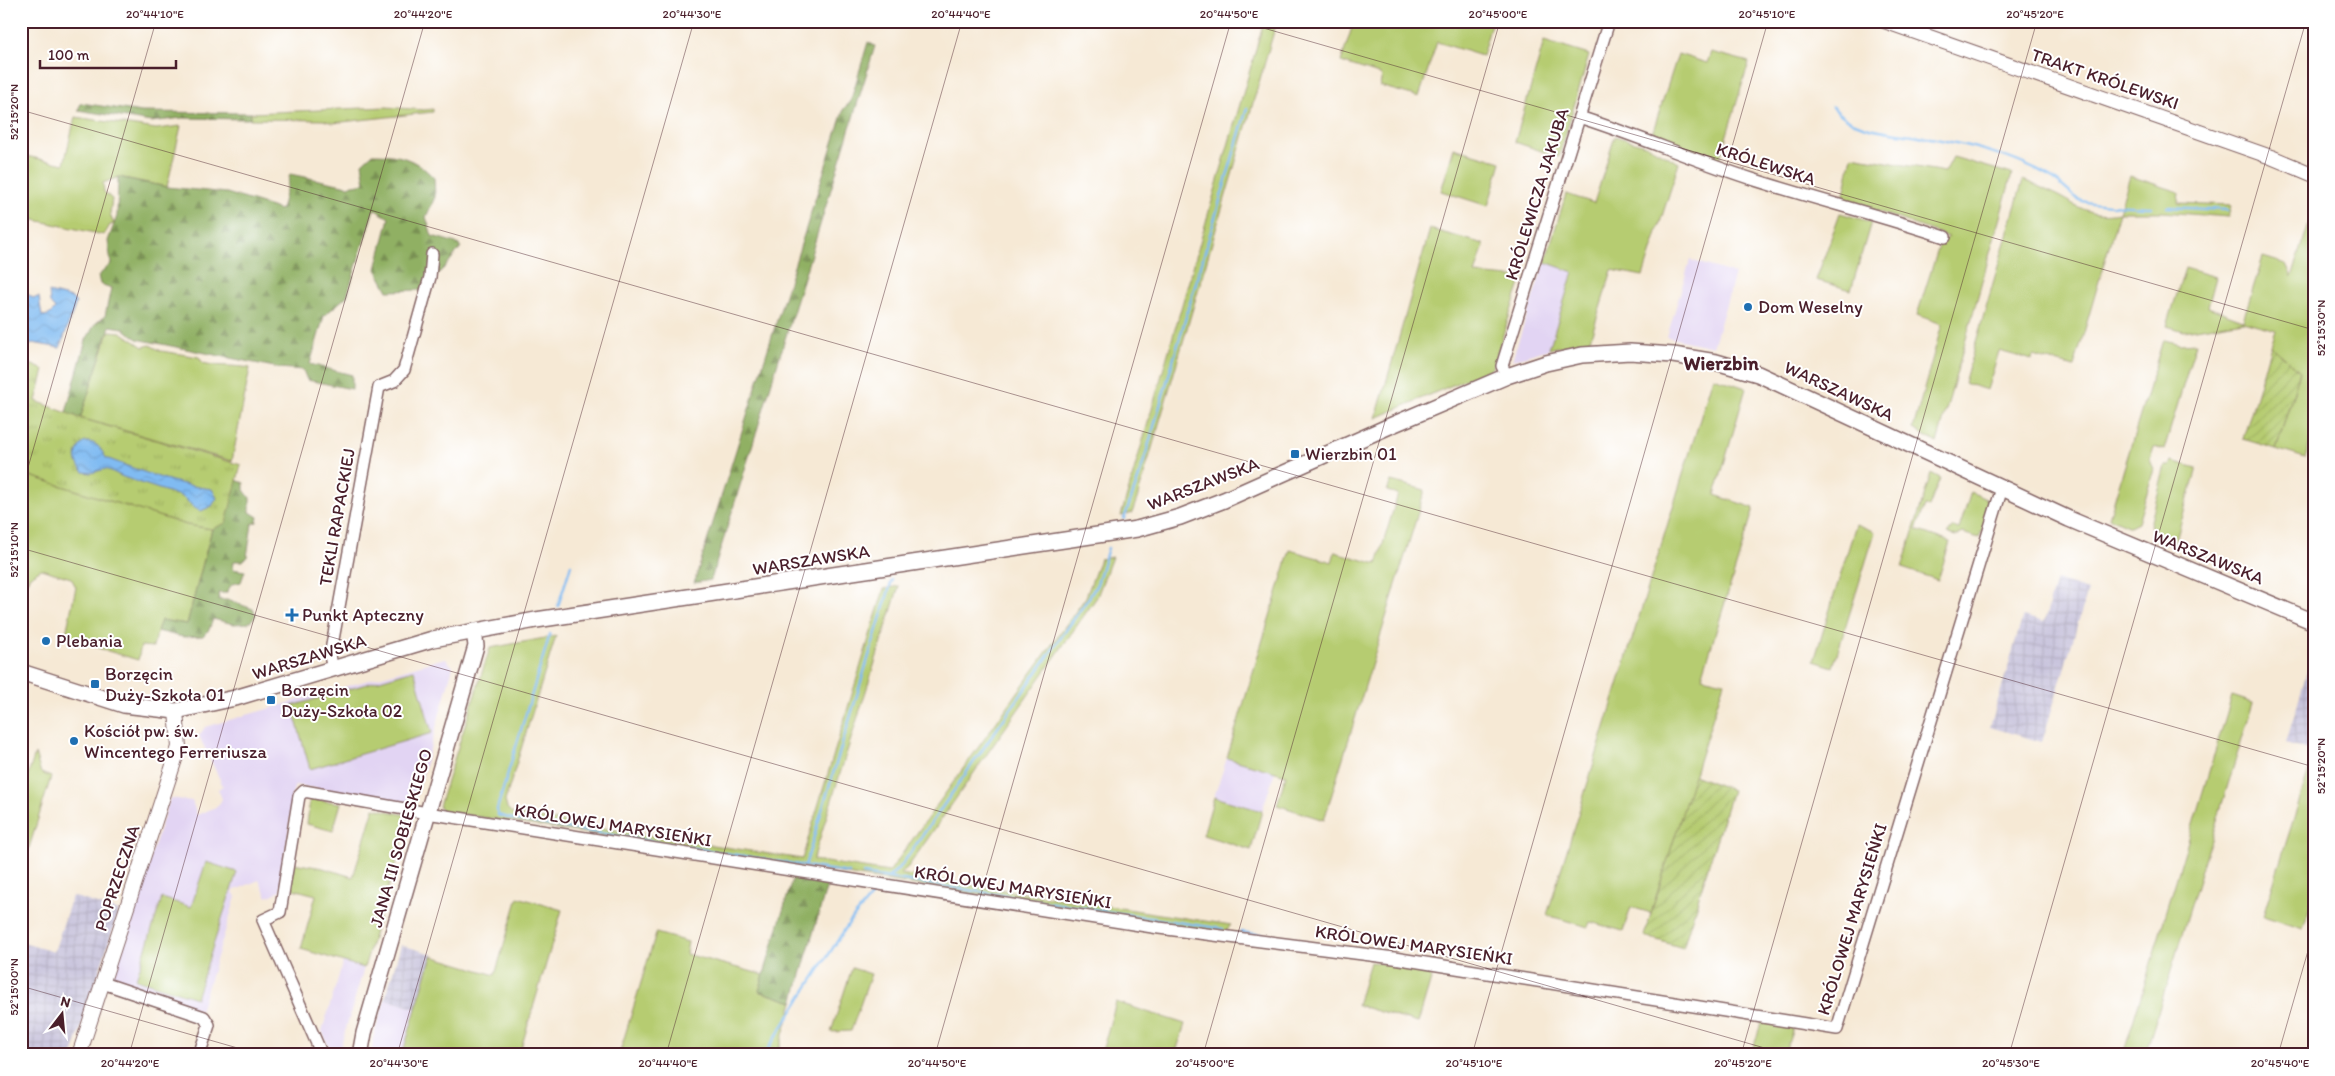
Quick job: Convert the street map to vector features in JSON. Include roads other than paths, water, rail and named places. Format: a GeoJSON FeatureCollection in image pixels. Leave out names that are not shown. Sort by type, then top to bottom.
{"type":"FeatureCollection","features":[{"type":"Feature","properties":{"kind":"main road","name":"WARSZAWSKA"},"geometry":{"type":"LineString","coordinates":[[21,672],[124,705],[176,710],[235,698],[433,639],[474,631],[1137,529],[1180,517],[1224,500],[1312,459],[1507,376],[1546,363],[1592,354],[1646,353],[1692,357],[1758,374],[2002,488],[2314,622]]}},
{"type":"Feature","properties":{"kind":"main road","name":"JANA III SOBIESKIEGO"},"geometry":{"type":"LineString","coordinates":[[360,1055],[364,1034],[476,646],[474,631]]}},
{"type":"Feature","properties":{"kind":"street","name":"KRÓLEWICZA JAKUBA"},"geometry":{"type":"LineString","coordinates":[[1507,376],[1502,366],[1609,21]]}},
{"type":"Feature","properties":{"kind":"street","name":"TRAKT KRÓLEWSKI"},"geometry":{"type":"LineString","coordinates":[[1884,21],[2170,121],[2314,175]]}},
{"type":"Feature","properties":{"kind":"street","name":"KRÓLEWSKA"},"geometry":{"type":"LineString","coordinates":[[1579,117],[1654,142],[1680,155],[1754,180],[1945,237]]}},
{"type":"Feature","properties":{"kind":"street","name":"TEKLI RAPACKIEJ"},"geometry":{"type":"LineString","coordinates":[[334,669],[330,656],[378,387],[394,381],[404,370],[430,277],[432,254]]}},
{"type":"Feature","properties":{"kind":"street","name":"KRÓLOWEJ MARYSIEŃKI"},"geometry":{"type":"LineString","coordinates":[[427,813],[1159,928],[1394,958],[1837,1029],[2002,488]]}},
{"type":"Feature","properties":{"kind":"street","name":"POPRZECZNA"},"geometry":{"type":"LineString","coordinates":[[79,1055],[179,747],[176,710]]}},
{"type":"Feature","properties":{"kind":"street"},"geometry":{"type":"LineString","coordinates":[[322,1055],[263,920],[280,912],[298,796],[302,792],[308,791],[427,813]]}},
{"type":"Feature","properties":{"kind":"street"},"geometry":{"type":"LineString","coordinates":[[103,983],[204,1017],[209,1025],[199,1055]]}},
{"type":"Feature","properties":{"kind":"water"},"geometry":{"type":"Polygon","coordinates":[[[21,289],[33,298],[39,297],[42,316],[49,315],[55,309],[50,303],[49,292],[72,298],[76,303],[60,348],[33,343],[26,348],[21,348],[21,289]]]}},
{"type":"Feature","properties":{"kind":"water"},"geometry":{"type":"Polygon","coordinates":[[[85,442],[96,444],[106,458],[171,481],[212,489],[217,498],[212,506],[201,511],[180,496],[105,469],[91,473],[84,472],[78,465],[76,457],[78,449],[85,442]]]}},
{"type":"Feature","properties":{"kind":"waterway"},"geometry":{"type":"LineString","coordinates":[[1832,106],[1850,121],[1860,125],[1988,151],[2021,163],[2053,179],[2076,198],[2086,202],[2104,205],[2152,207]]}},
{"type":"Feature","properties":{"kind":"waterway"},"geometry":{"type":"LineString","coordinates":[[1124,519],[1140,474],[1247,108]]}},
{"type":"Feature","properties":{"kind":"waterway"},"geometry":{"type":"LineString","coordinates":[[2167,207],[2228,210]]}},
{"type":"Feature","properties":{"kind":"waterway"},"geometry":{"type":"LineString","coordinates":[[888,878],[901,866],[1090,596],[1097,584],[1108,548]]}},
{"type":"Feature","properties":{"kind":"waterway"},"geometry":{"type":"LineString","coordinates":[[558,606],[571,565]]}},
{"type":"Feature","properties":{"kind":"waterway"},"geometry":{"type":"LineString","coordinates":[[805,866],[892,580]]}},
{"type":"Feature","properties":{"kind":"waterway"},"geometry":{"type":"LineString","coordinates":[[550,634],[497,809],[498,815],[512,819],[849,873]]}},
{"type":"Feature","properties":{"kind":"waterway"},"geometry":{"type":"LineString","coordinates":[[863,874],[1223,929]]}},
{"type":"Feature","properties":{"kind":"waterway"},"geometry":{"type":"LineString","coordinates":[[764,1055],[849,923],[874,893]]}},
{"type":"Feature","properties":{"kind":"waterway"},"geometry":{"type":"LineString","coordinates":[[1241,932],[1295,939]]}},
{"type":"Feature","properties":{"kind":"place","name":"Dom Weselny"},"geometry":{"type":"Point","coordinates":[1748,307]}},
{"type":"Feature","properties":{"kind":"place","name":"Wierzbin 01"},"geometry":{"type":"Point","coordinates":[1295,454]}},
{"type":"Feature","properties":{"kind":"place","name":"Punkt Apteczny"},"geometry":{"type":"Point","coordinates":[292,615]}},
{"type":"Feature","properties":{"kind":"place","name":"Plebania"},"geometry":{"type":"Point","coordinates":[46,641]}},
{"type":"Feature","properties":{"kind":"place","name":"Borzęcin Duży-Szkoła 01"},"geometry":{"type":"Point","coordinates":[95,684]}},
{"type":"Feature","properties":{"kind":"place","name":"Borzęcin Duży-Szkoła 02"},"geometry":{"type":"Point","coordinates":[271,700]}},
{"type":"Feature","properties":{"kind":"place","name":"Kościół pw. św. Wincentego Ferreriusza"},"geometry":{"type":"Point","coordinates":[74,741]}},
{"type":"Feature","properties":{"kind":"district","name":"Wierzbin"},"geometry":{"type":"Point","coordinates":[1721,363]}}]}
